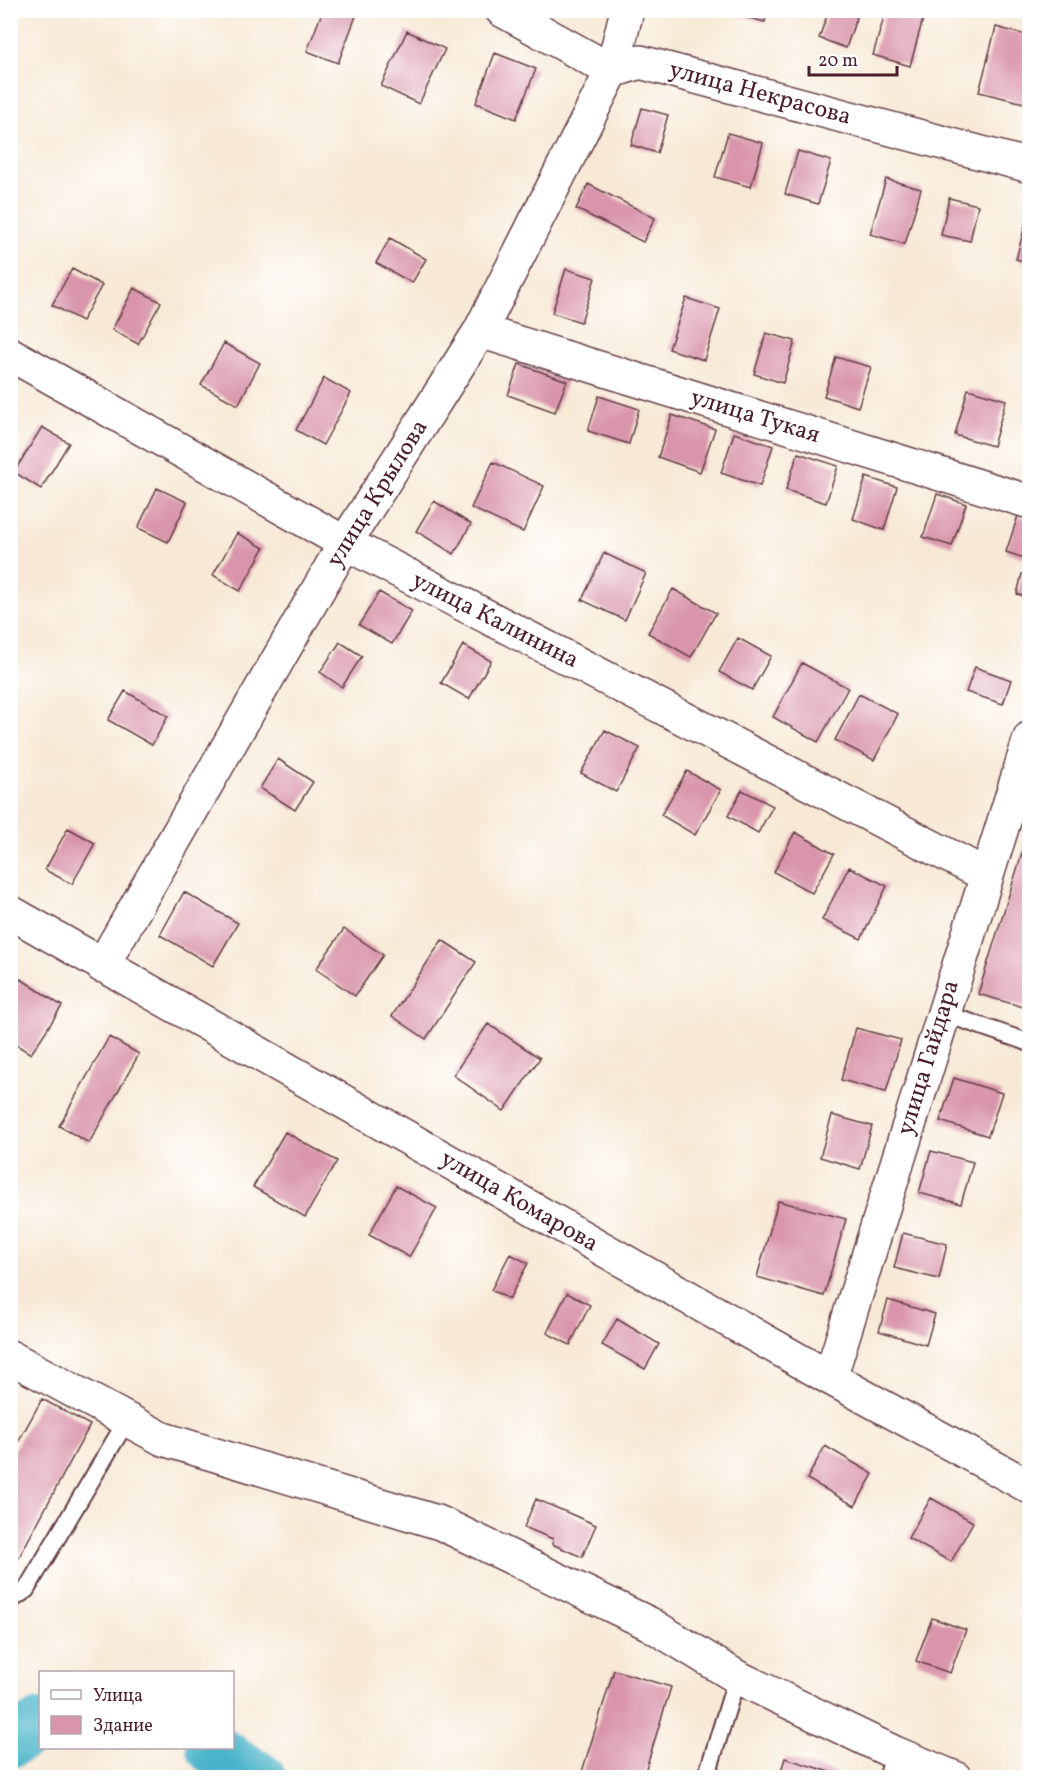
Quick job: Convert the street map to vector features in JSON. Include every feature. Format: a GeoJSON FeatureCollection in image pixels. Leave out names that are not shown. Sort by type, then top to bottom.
{"type":"FeatureCollection","features":[{"type":"Feature","properties":{"kind":"street"},"geometry":{"type":"LineString","coordinates":[[502,10],[612,71]]}},
{"type":"Feature","properties":{"kind":"street","name":"улица Крылова"},"geometry":{"type":"LineString","coordinates":[[102,966],[345,543],[480,331],[612,71],[627,10]]}},
{"type":"Feature","properties":{"kind":"street","name":"улица Некрасова"},"geometry":{"type":"LineString","coordinates":[[612,71],[640,62],[1029,166]]}},
{"type":"Feature","properties":{"kind":"street","name":"улица Тукая"},"geometry":{"type":"LineString","coordinates":[[480,331],[1029,502]]}},
{"type":"Feature","properties":{"kind":"street","name":"улица Калинина"},"geometry":{"type":"LineString","coordinates":[[10,354],[345,543],[986,875]]}},
{"type":"Feature","properties":{"kind":"street","name":"улица Гайдара"},"geometry":{"type":"LineString","coordinates":[[830,1378],[1029,743]]}},
{"type":"Feature","properties":{"kind":"street","name":"улица Комарова"},"geometry":{"type":"LineString","coordinates":[[10,912],[830,1378],[1029,1487]]}},
{"type":"Feature","properties":{"kind":"street"},"geometry":{"type":"LineString","coordinates":[[10,1357],[163,1439],[440,1523],[650,1624],[737,1677],[891,1765],[955,1778]]}},
{"type":"Feature","properties":{"kind":"lane"},"geometry":{"type":"LineString","coordinates":[[943,1013],[1029,1042]]}},
{"type":"Feature","properties":{"kind":"lane"},"geometry":{"type":"LineString","coordinates":[[10,1601],[26,1590],[127,1420]]}},
{"type":"Feature","properties":{"kind":"lane"},"geometry":{"type":"LineString","coordinates":[[706,1778],[737,1677]]}},
{"type":"Feature","properties":{"kind":"building"},"geometry":{"type":"Polygon","coordinates":[[[323,10],[341,10],[356,16],[338,63],[307,51],[323,10]]]}},
{"type":"Feature","properties":{"kind":"building"},"geometry":{"type":"Polygon","coordinates":[[[729,10],[767,10],[765,22],[729,13],[729,10]]]}},
{"type":"Feature","properties":{"kind":"building"},"geometry":{"type":"Polygon","coordinates":[[[829,10],[859,10],[846,48],[819,38],[829,10]]]}},
{"type":"Feature","properties":{"kind":"building"},"geometry":{"type":"Polygon","coordinates":[[[886,10],[923,19],[910,66],[873,55],[886,10]]]}},
{"type":"Feature","properties":{"kind":"building"},"geometry":{"type":"Polygon","coordinates":[[[996,27],[1030,36],[1030,81],[1024,103],[979,92],[996,27]]]}},
{"type":"Feature","properties":{"kind":"building"},"geometry":{"type":"Polygon","coordinates":[[[407,31],[445,49],[419,104],[381,86],[407,31]]]}},
{"type":"Feature","properties":{"kind":"building"},"geometry":{"type":"Polygon","coordinates":[[[495,53],[536,69],[516,119],[476,103],[495,53]]]}},
{"type":"Feature","properties":{"kind":"building"},"geometry":{"type":"Polygon","coordinates":[[[642,108],[668,115],[657,153],[631,145],[642,108]]]}},
{"type":"Feature","properties":{"kind":"building"},"geometry":{"type":"Polygon","coordinates":[[[728,133],[763,143],[751,187],[715,177],[728,133]]]}},
{"type":"Feature","properties":{"kind":"building"},"geometry":{"type":"Polygon","coordinates":[[[798,151],[831,161],[818,204],[785,194],[798,151]]]}},
{"type":"Feature","properties":{"kind":"building"},"geometry":{"type":"Polygon","coordinates":[[[886,179],[921,189],[905,244],[870,234],[886,179]]]}},
{"type":"Feature","properties":{"kind":"building"},"geometry":{"type":"Polygon","coordinates":[[[588,184],[655,218],[643,242],[576,209],[588,184]]]}},
{"type":"Feature","properties":{"kind":"building"},"geometry":{"type":"Polygon","coordinates":[[[949,198],[978,205],[970,241],[941,235],[949,198]]]}},
{"type":"Feature","properties":{"kind":"building"},"geometry":{"type":"Polygon","coordinates":[[[1026,222],[1030,223],[1030,263],[1016,259],[1026,222]]]}},
{"type":"Feature","properties":{"kind":"building"},"geometry":{"type":"Polygon","coordinates":[[[390,238],[426,259],[412,283],[376,263],[390,238]]]}},
{"type":"Feature","properties":{"kind":"building"},"geometry":{"type":"Polygon","coordinates":[[[72,269],[102,285],[82,321],[52,305],[72,269]]]}},
{"type":"Feature","properties":{"kind":"building"},"geometry":{"type":"Polygon","coordinates":[[[566,269],[595,278],[581,322],[552,313],[566,269]]]}},
{"type":"Feature","properties":{"kind":"building"},"geometry":{"type":"Polygon","coordinates":[[[134,288],[161,302],[138,344],[112,330],[134,288]]]}},
{"type":"Feature","properties":{"kind":"building"},"geometry":{"type":"Polygon","coordinates":[[[686,298],[720,309],[704,360],[669,349],[686,298]]]}},
{"type":"Feature","properties":{"kind":"building"},"geometry":{"type":"Polygon","coordinates":[[[766,333],[795,341],[783,383],[754,374],[766,333]]]}},
{"type":"Feature","properties":{"kind":"building"},"geometry":{"type":"Polygon","coordinates":[[[224,343],[260,363],[238,405],[201,385],[224,343]]]}},
{"type":"Feature","properties":{"kind":"building"},"geometry":{"type":"Polygon","coordinates":[[[836,357],[871,367],[858,407],[824,396],[836,357]]]}},
{"type":"Feature","properties":{"kind":"building"},"geometry":{"type":"Polygon","coordinates":[[[519,364],[567,381],[555,412],[508,395],[519,364]]]}},
{"type":"Feature","properties":{"kind":"building"},"geometry":{"type":"Polygon","coordinates":[[[324,378],[351,393],[323,445],[296,430],[324,378]]]}},
{"type":"Feature","properties":{"kind":"building"},"geometry":{"type":"Polygon","coordinates":[[[968,389],[1006,400],[993,446],[955,435],[968,389]]]}},
{"type":"Feature","properties":{"kind":"building"},"geometry":{"type":"Polygon","coordinates":[[[599,396],[639,409],[629,444],[588,431],[599,396]]]}},
{"type":"Feature","properties":{"kind":"building"},"geometry":{"type":"Polygon","coordinates":[[[672,415],[715,429],[700,472],[658,457],[672,415]]]}},
{"type":"Feature","properties":{"kind":"building"},"geometry":{"type":"Polygon","coordinates":[[[42,427],[69,443],[41,489],[14,472],[42,427]]]}},
{"type":"Feature","properties":{"kind":"building"},"geometry":{"type":"Polygon","coordinates":[[[734,433],[773,446],[760,486],[721,473],[734,433]]]}},
{"type":"Feature","properties":{"kind":"building"},"geometry":{"type":"Polygon","coordinates":[[[798,453],[838,466],[826,503],[786,490],[798,453]]]}},
{"type":"Feature","properties":{"kind":"building"},"geometry":{"type":"Polygon","coordinates":[[[493,462],[544,486],[523,532],[471,508],[493,462]]]}},
{"type":"Feature","properties":{"kind":"building"},"geometry":{"type":"Polygon","coordinates":[[[866,477],[897,487],[884,530],[853,519],[866,477]]]}},
{"type":"Feature","properties":{"kind":"building"},"geometry":{"type":"Polygon","coordinates":[[[157,488],[187,502],[168,542],[138,528],[157,488]]]}},
{"type":"Feature","properties":{"kind":"building"},"geometry":{"type":"Polygon","coordinates":[[[937,494],[966,504],[952,546],[923,537],[937,494]]]}},
{"type":"Feature","properties":{"kind":"building"},"geometry":{"type":"Polygon","coordinates":[[[434,501],[471,524],[454,554],[416,531],[434,501]]]}},
{"type":"Feature","properties":{"kind":"building"},"geometry":{"type":"Polygon","coordinates":[[[1018,516],[1030,519],[1030,560],[1006,552],[1018,516]]]}},
{"type":"Feature","properties":{"kind":"building"},"geometry":{"type":"Polygon","coordinates":[[[237,533],[264,548],[240,591],[213,575],[237,533]]]}},
{"type":"Feature","properties":{"kind":"building"},"geometry":{"type":"Polygon","coordinates":[[[604,553],[646,573],[625,620],[582,600],[604,553]]]}},
{"type":"Feature","properties":{"kind":"building"},"geometry":{"type":"Polygon","coordinates":[[[1022,574],[1030,576],[1030,598],[1017,594],[1022,574]]]}},
{"type":"Feature","properties":{"kind":"building"},"geometry":{"type":"Polygon","coordinates":[[[673,589],[716,613],[691,657],[648,633],[673,589]]]}},
{"type":"Feature","properties":{"kind":"building"},"geometry":{"type":"Polygon","coordinates":[[[379,592],[412,611],[392,644],[359,625],[379,592]]]}},
{"type":"Feature","properties":{"kind":"building"},"geometry":{"type":"Polygon","coordinates":[[[738,638],[771,656],[752,690],[719,672],[738,638]]]}},
{"type":"Feature","properties":{"kind":"building"},"geometry":{"type":"Polygon","coordinates":[[[340,642],[362,656],[342,687],[320,672],[340,642]]]}},
{"type":"Feature","properties":{"kind":"building"},"geometry":{"type":"Polygon","coordinates":[[[463,645],[491,661],[469,699],[441,683],[463,645]]]}},
{"type":"Feature","properties":{"kind":"building"},"geometry":{"type":"Polygon","coordinates":[[[802,663],[848,688],[818,742],[773,717],[802,663]]]}},
{"type":"Feature","properties":{"kind":"building"},"geometry":{"type":"Polygon","coordinates":[[[975,667],[1011,680],[1003,704],[966,692],[975,667]]]}},
{"type":"Feature","properties":{"kind":"building"},"geometry":{"type":"Polygon","coordinates":[[[125,691],[168,716],[152,745],[108,720],[125,691]]]}},
{"type":"Feature","properties":{"kind":"building"},"geometry":{"type":"Polygon","coordinates":[[[859,694],[898,714],[874,760],[835,740],[859,694]]]}},
{"type":"Feature","properties":{"kind":"building"},"geometry":{"type":"Polygon","coordinates":[[[605,730],[640,748],[616,792],[581,773],[605,730]]]}},
{"type":"Feature","properties":{"kind":"building"},"geometry":{"type":"Polygon","coordinates":[[[278,759],[313,782],[295,810],[260,788],[278,759]]]}},
{"type":"Feature","properties":{"kind":"building"},"geometry":{"type":"Polygon","coordinates":[[[687,771],[721,790],[695,835],[661,815],[687,771]]]}},
{"type":"Feature","properties":{"kind":"building"},"geometry":{"type":"Polygon","coordinates":[[[742,790],[773,806],[758,833],[728,816],[742,790]]]}},
{"type":"Feature","properties":{"kind":"building"},"geometry":{"type":"Polygon","coordinates":[[[68,828],[95,843],[72,884],[45,870],[68,828]]]}},
{"type":"Feature","properties":{"kind":"building"},"geometry":{"type":"Polygon","coordinates":[[[1030,831],[1030,1009],[978,994],[1030,831]]]}},
{"type":"Feature","properties":{"kind":"building"},"geometry":{"type":"Polygon","coordinates":[[[795,832],[834,854],[812,893],[774,872],[795,832]]]}},
{"type":"Feature","properties":{"kind":"building"},"geometry":{"type":"Polygon","coordinates":[[[849,867],[887,886],[861,939],[822,920],[849,867]]]}},
{"type":"Feature","properties":{"kind":"building"},"geometry":{"type":"Polygon","coordinates":[[[184,892],[238,923],[213,966],[160,935],[184,892]]]}},
{"type":"Feature","properties":{"kind":"building"},"geometry":{"type":"Polygon","coordinates":[[[344,929],[383,955],[355,996],[316,969],[344,929]]]}},
{"type":"Feature","properties":{"kind":"building"},"geometry":{"type":"Polygon","coordinates":[[[442,940],[476,962],[426,1039],[392,1016],[442,940]]]}},
{"type":"Feature","properties":{"kind":"building"},"geometry":{"type":"Polygon","coordinates":[[[21,979],[62,1006],[31,1054],[10,1041],[10,995],[21,979]]]}},
{"type":"Feature","properties":{"kind":"building"},"geometry":{"type":"Polygon","coordinates":[[[488,1024],[540,1058],[504,1111],[453,1075],[488,1024]]]}},
{"type":"Feature","properties":{"kind":"building"},"geometry":{"type":"Polygon","coordinates":[[[856,1028],[901,1040],[886,1092],[841,1080],[856,1028]]]}},
{"type":"Feature","properties":{"kind":"building"},"geometry":{"type":"Polygon","coordinates":[[[109,1037],[139,1054],[89,1143],[59,1126],[109,1037]]]}},
{"type":"Feature","properties":{"kind":"building"},"geometry":{"type":"Polygon","coordinates":[[[954,1078],[1002,1093],[988,1136],[940,1121],[954,1078]]]}},
{"type":"Feature","properties":{"kind":"building"},"geometry":{"type":"Polygon","coordinates":[[[832,1115],[872,1126],[860,1169],[820,1157],[832,1115]]]}},
{"type":"Feature","properties":{"kind":"building"},"geometry":{"type":"Polygon","coordinates":[[[285,1132],[337,1161],[305,1217],[253,1187],[285,1132]]]}},
{"type":"Feature","properties":{"kind":"building"},"geometry":{"type":"Polygon","coordinates":[[[931,1151],[973,1162],[961,1204],[919,1193],[931,1151]]]}},
{"type":"Feature","properties":{"kind":"building"},"geometry":{"type":"Polygon","coordinates":[[[396,1186],[437,1208],[409,1257],[369,1235],[396,1186]]]}},
{"type":"Feature","properties":{"kind":"building"},"geometry":{"type":"Polygon","coordinates":[[[778,1201],[846,1219],[824,1296],[757,1277],[778,1201]]]}},
{"type":"Feature","properties":{"kind":"building"},"geometry":{"type":"Polygon","coordinates":[[[903,1233],[947,1244],[939,1279],[894,1268],[903,1233]]]}},
{"type":"Feature","properties":{"kind":"building"},"geometry":{"type":"Polygon","coordinates":[[[510,1254],[528,1263],[509,1299],[491,1290],[510,1254]]]}},
{"type":"Feature","properties":{"kind":"building"},"geometry":{"type":"Polygon","coordinates":[[[567,1293],[590,1305],[570,1345],[547,1333],[567,1293]]]}},
{"type":"Feature","properties":{"kind":"building"},"geometry":{"type":"Polygon","coordinates":[[[888,1300],[935,1314],[926,1345],[879,1331],[888,1300]]]}},
{"type":"Feature","properties":{"kind":"building"},"geometry":{"type":"Polygon","coordinates":[[[617,1319],[659,1344],[645,1369],[602,1345],[617,1319]]]}},
{"type":"Feature","properties":{"kind":"building"},"geometry":{"type":"Polygon","coordinates":[[[42,1399],[90,1425],[10,1574],[10,1457],[42,1399]]]}},
{"type":"Feature","properties":{"kind":"building"},"geometry":{"type":"Polygon","coordinates":[[[825,1446],[873,1474],[855,1506],[807,1479],[825,1446]]]}},
{"type":"Feature","properties":{"kind":"building"},"geometry":{"type":"Polygon","coordinates":[[[931,1498],[973,1522],[951,1562],[908,1538],[931,1498]]]}},
{"type":"Feature","properties":{"kind":"building"},"geometry":{"type":"Polygon","coordinates":[[[536,1499],[596,1525],[582,1557],[552,1544],[553,1539],[524,1527],[536,1499]]]}},
{"type":"Feature","properties":{"kind":"building"},"geometry":{"type":"Polygon","coordinates":[[[1028,1610],[1030,1610],[1030,1636],[1023,1634],[1028,1610]]]}},
{"type":"Feature","properties":{"kind":"building"},"geometry":{"type":"Polygon","coordinates":[[[932,1618],[966,1630],[950,1673],[916,1661],[932,1618]]]}},
{"type":"Feature","properties":{"kind":"building"},"geometry":{"type":"Polygon","coordinates":[[[614,1670],[671,1687],[643,1778],[580,1778],[614,1670]]]}},
{"type":"Feature","properties":{"kind":"building"},"geometry":{"type":"Polygon","coordinates":[[[785,1758],[836,1774],[835,1778],[779,1778],[785,1758]]]}},
{"type":"Feature","properties":{"kind":"waterway"},"geometry":{"type":"LineString","coordinates":[[10,1742],[39,1726]]}},
{"type":"Feature","properties":{"kind":"waterway"},"geometry":{"type":"LineString","coordinates":[[214,1749],[260,1778]]}}]}
